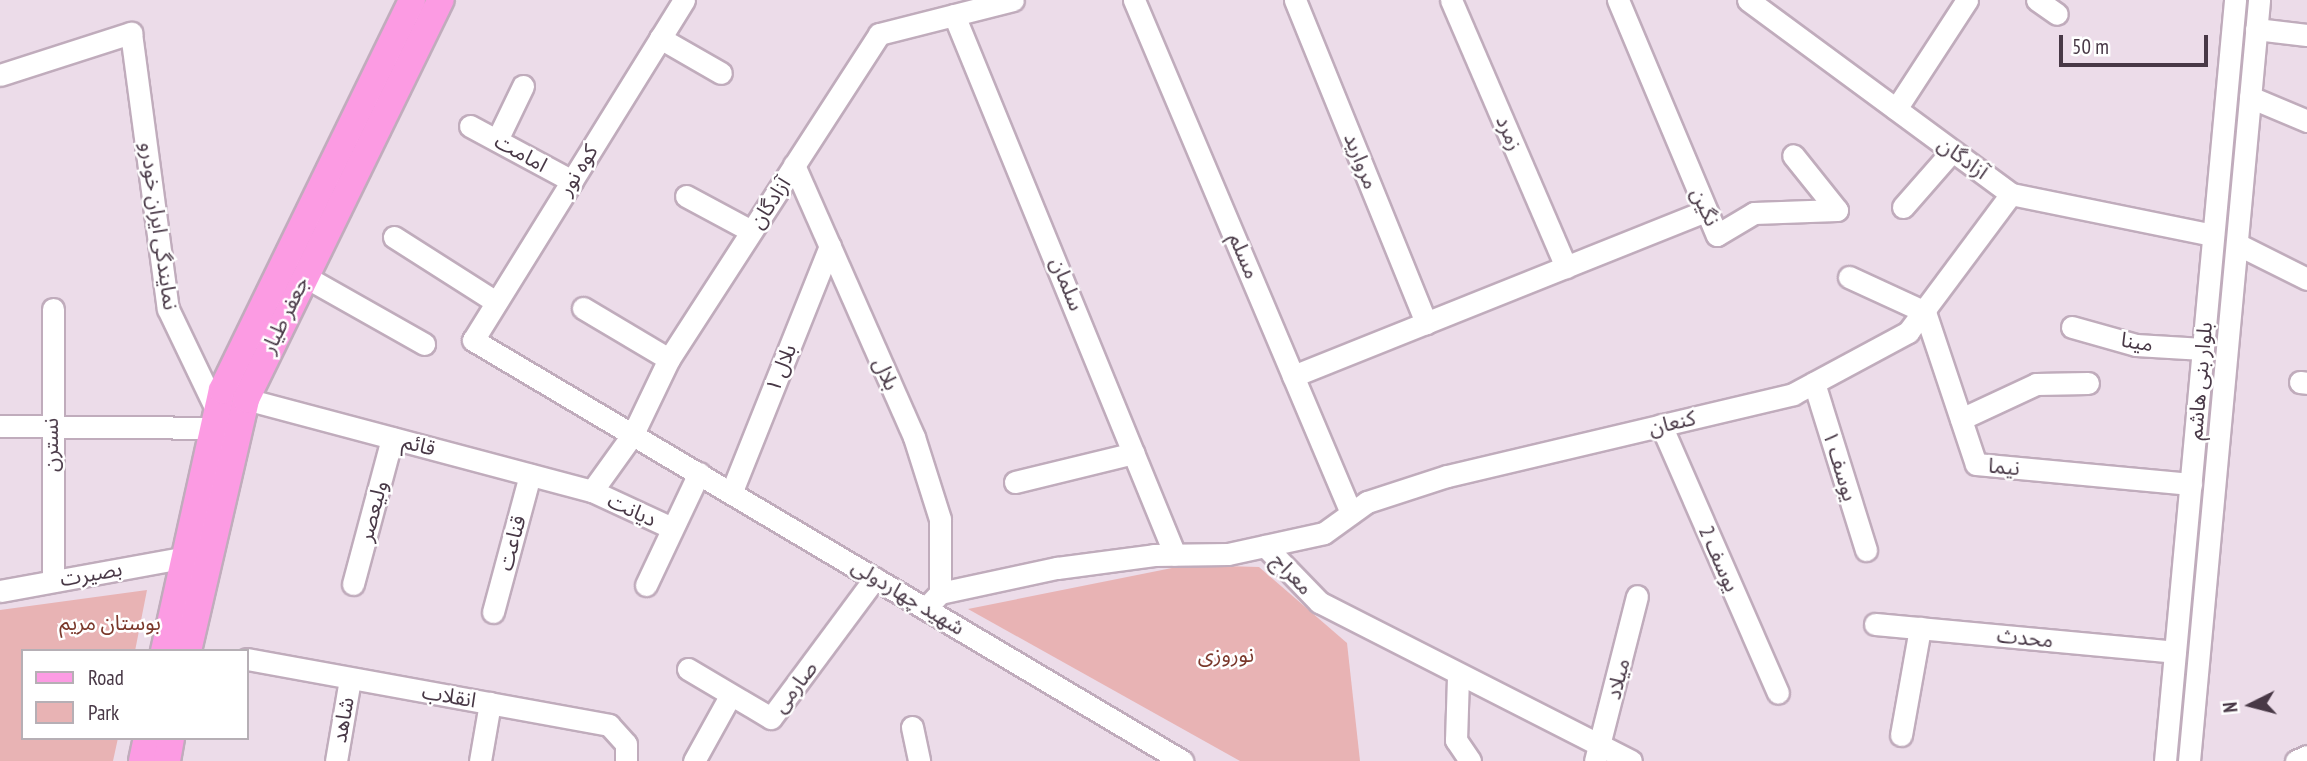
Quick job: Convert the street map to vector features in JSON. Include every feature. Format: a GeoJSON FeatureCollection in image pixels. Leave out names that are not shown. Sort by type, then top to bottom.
{"type":"FeatureCollection","features":[{"type":"Feature","properties":{"kind":"main road","name":"جعفر طیار"},"geometry":{"type":"LineString","coordinates":[[185,649],[182,558],[213,419],[412,0]]}},
{"type":"Feature","properties":{"kind":"main road","name":"جعفر طیار"},"geometry":{"type":"LineString","coordinates":[[185,649],[246,399],[441,0]]}},
{"type":"Feature","properties":{"kind":"main road"},"geometry":{"type":"LineString","coordinates":[[142,761],[147,740]]}},
{"type":"Feature","properties":{"kind":"main road"},"geometry":{"type":"LineString","coordinates":[[167,761],[171,740]]}},
{"type":"Feature","properties":{"kind":"street","name":"کوه نور"},"geometry":{"type":"LineString","coordinates":[[473,340],[684,0]]}},
{"type":"Feature","properties":{"kind":"street","name":"آزادگان"},"geometry":{"type":"LineString","coordinates":[[592,491],[633,434],[670,359],[879,34],[1013,0]]}},
{"type":"Feature","properties":{"kind":"street","name":"مسلم"},"geometry":{"type":"LineString","coordinates":[[1134,0],[1351,513]]}},
{"type":"Feature","properties":{"kind":"street","name":"مروارید"},"geometry":{"type":"LineString","coordinates":[[1295,0],[1426,323]]}},
{"type":"Feature","properties":{"kind":"street","name":"زمرد"},"geometry":{"type":"LineString","coordinates":[[1451,0],[1566,267]]}},
{"type":"Feature","properties":{"kind":"street","name":"نگین"},"geometry":{"type":"LineString","coordinates":[[1618,0],[1717,235],[1754,213],[1837,210],[1793,155]]}},
{"type":"Feature","properties":{"kind":"street","name":"آزادگان"},"geometry":{"type":"LineString","coordinates":[[1748,0],[2011,194],[2213,235]]}},
{"type":"Feature","properties":{"kind":"street"},"geometry":{"type":"LineString","coordinates":[[1896,109],[1966,0]]}},
{"type":"Feature","properties":{"kind":"street"},"geometry":{"type":"LineString","coordinates":[[2037,0],[2057,14]]}},
{"type":"Feature","properties":{"kind":"street","name":"بلوار بنی هاشم"},"geometry":{"type":"LineString","coordinates":[[2165,761],[2235,0]]}},
{"type":"Feature","properties":{"kind":"street","name":"بلوار بنی هاشم"},"geometry":{"type":"LineString","coordinates":[[2189,761],[2259,0]]}},
{"type":"Feature","properties":{"kind":"street","name":"سلمان"},"geometry":{"type":"LineString","coordinates":[[954,15],[1175,555]]}},
{"type":"Feature","properties":{"kind":"street"},"geometry":{"type":"LineString","coordinates":[[2256,29],[2307,36]]}},
{"type":"Feature","properties":{"kind":"street","name":"نمایندگی ایران خودرو"},"geometry":{"type":"LineString","coordinates":[[0,75],[131,33],[168,309],[213,419]]}},
{"type":"Feature","properties":{"kind":"street"},"geometry":{"type":"LineString","coordinates":[[660,38],[721,73]]}},
{"type":"Feature","properties":{"kind":"street"},"geometry":{"type":"LineString","coordinates":[[497,140],[523,86]]}},
{"type":"Feature","properties":{"kind":"street"},"geometry":{"type":"LineString","coordinates":[[2250,97],[2307,121]]}},
{"type":"Feature","properties":{"kind":"street","name":"امامت"},"geometry":{"type":"LineString","coordinates":[[470,126],[572,181]]}},
{"type":"Feature","properties":{"kind":"street"},"geometry":{"type":"LineString","coordinates":[[1903,207],[1952,151]]}},
{"type":"Feature","properties":{"kind":"street","name":"بلال"},"geometry":{"type":"LineString","coordinates":[[794,165],[914,437],[936,507],[933,600]]}},
{"type":"Feature","properties":{"kind":"street","name":"کنعان"},"geometry":{"type":"LineString","coordinates":[[1265,546],[1324,533],[1367,502],[1447,476],[1793,394],[1908,332],[2011,194]]}},
{"type":"Feature","properties":{"kind":"street"},"geometry":{"type":"LineString","coordinates":[[686,196],[751,231]]}},
{"type":"Feature","properties":{"kind":"street"},"geometry":{"type":"LineString","coordinates":[[1293,376],[1706,211]]}},
{"type":"Feature","properties":{"kind":"street"},"geometry":{"type":"LineString","coordinates":[[394,237],[496,302]]}},
{"type":"Feature","properties":{"kind":"street"},"geometry":{"type":"LineString","coordinates":[[2236,244],[2307,279]]}},
{"type":"Feature","properties":{"kind":"street","name":"بلال ۱"},"geometry":{"type":"LineString","coordinates":[[732,491],[830,246]]}},
{"type":"Feature","properties":{"kind":"street"},"geometry":{"type":"LineString","coordinates":[[304,276],[424,344]]}},
{"type":"Feature","properties":{"kind":"street"},"geometry":{"type":"LineString","coordinates":[[1849,277],[1925,312]]}},
{"type":"Feature","properties":{"kind":"street"},"geometry":{"type":"LineString","coordinates":[[583,308],[670,359]]}},
{"type":"Feature","properties":{"kind":"street","name":"نسترن"},"geometry":{"type":"LineString","coordinates":[[53,309],[53,581]]}},
{"type":"Feature","properties":{"kind":"street","name":"نیما"},"geometry":{"type":"LineString","coordinates":[[1925,312],[1976,464],[2191,484]]}},
{"type":"Feature","properties":{"kind":"street","name":"مینا"},"geometry":{"type":"LineString","coordinates":[[2072,327],[2136,345],[2203,349]]}},
{"type":"Feature","properties":{"kind":"street","name":"شهید چهاردولی"},"geometry":{"type":"LineString","coordinates":[[473,340],[875,578],[933,600],[1182,761]]}},
{"type":"Feature","properties":{"kind":"street","name":"یوسف ۱"},"geometry":{"type":"LineString","coordinates":[[1814,383],[1866,550]]}},
{"type":"Feature","properties":{"kind":"street"},"geometry":{"type":"LineString","coordinates":[[1961,419],[2036,384],[2088,383]]}},
{"type":"Feature","properties":{"kind":"street","name":"قائم"},"geometry":{"type":"LineString","coordinates":[[246,399],[592,491]]}},
{"type":"Feature","properties":{"kind":"street"},"geometry":{"type":"LineString","coordinates":[[0,426],[213,419]]}},
{"type":"Feature","properties":{"kind":"street","name":"یوسف 2"},"geometry":{"type":"LineString","coordinates":[[1661,425],[1778,693]]}},
{"type":"Feature","properties":{"kind":"street","name":"ولیعصر"},"geometry":{"type":"LineString","coordinates":[[353,584],[392,438]]}},
{"type":"Feature","properties":{"kind":"street"},"geometry":{"type":"LineString","coordinates":[[1015,482],[1134,453]]}},
{"type":"Feature","properties":{"kind":"street","name":"دیانت"},"geometry":{"type":"LineString","coordinates":[[646,585],[699,473]]}},
{"type":"Feature","properties":{"kind":"street","name":"قناعت"},"geometry":{"type":"LineString","coordinates":[[493,612],[530,475]]}},
{"type":"Feature","properties":{"kind":"street","name":"دیانت"},"geometry":{"type":"LineString","coordinates":[[592,491],[672,528]]}},
{"type":"Feature","properties":{"kind":"street","name":"معراج"},"geometry":{"type":"LineString","coordinates":[[933,600],[1057,568],[1265,546],[1319,602],[1598,753],[1631,761]]}},
{"type":"Feature","properties":{"kind":"street","name":"بصیرت"},"geometry":{"type":"LineString","coordinates":[[0,591],[182,558]]}},
{"type":"Feature","properties":{"kind":"street","name":"صارمی"},"geometry":{"type":"LineString","coordinates":[[688,669],[764,718],[778,713],[875,578]]}},
{"type":"Feature","properties":{"kind":"street","name":"میلاد"},"geometry":{"type":"LineString","coordinates":[[1598,753],[1637,596]]}},
{"type":"Feature","properties":{"kind":"street","name":"محدث"},"geometry":{"type":"LineString","coordinates":[[1875,624],[2175,652]]}},
{"type":"Feature","properties":{"kind":"street"},"geometry":{"type":"LineString","coordinates":[[1902,735],[1920,628]]}},
{"type":"Feature","properties":{"kind":"street","name":"انقلاب"},"geometry":{"type":"LineString","coordinates":[[248,659],[609,725],[626,744],[626,761]]}},
{"type":"Feature","properties":{"kind":"street"},"geometry":{"type":"LineString","coordinates":[[1458,677],[1456,740],[1470,761]]}},
{"type":"Feature","properties":{"kind":"street","name":"شاهد"},"geometry":{"type":"LineString","coordinates":[[336,761],[350,679]]}},
{"type":"Feature","properties":{"kind":"street"},"geometry":{"type":"LineString","coordinates":[[694,761],[730,696]]}},
{"type":"Feature","properties":{"kind":"street"},"geometry":{"type":"LineString","coordinates":[[480,761],[490,703]]}},
{"type":"Feature","properties":{"kind":"street"},"geometry":{"type":"LineString","coordinates":[[912,727],[919,761]]}},
{"type":"Feature","properties":{"kind":"street"},"geometry":{"type":"LineString","coordinates":[[2296,761],[2307,756]]}},
{"type":"Feature","properties":{"kind":"shaded area"},"geometry":{"type":"Polygon","coordinates":[[[0,0],[2307,0],[2307,761],[0,761],[0,0]]]}},
{"type":"Feature","properties":{"kind":"green space","name":"نوروزی"},"geometry":{"type":"Polygon","coordinates":[[[1187,565],[1259,567],[1347,643],[1360,761],[1240,761],[968,609],[1187,565]]]}},
{"type":"Feature","properties":{"kind":"green space","name":"بوستان مریم"},"geometry":{"type":"Polygon","coordinates":[[[147,590],[135,649],[21,649],[21,740],[118,740],[113,761],[0,761],[0,610],[147,590]]]}}]}
